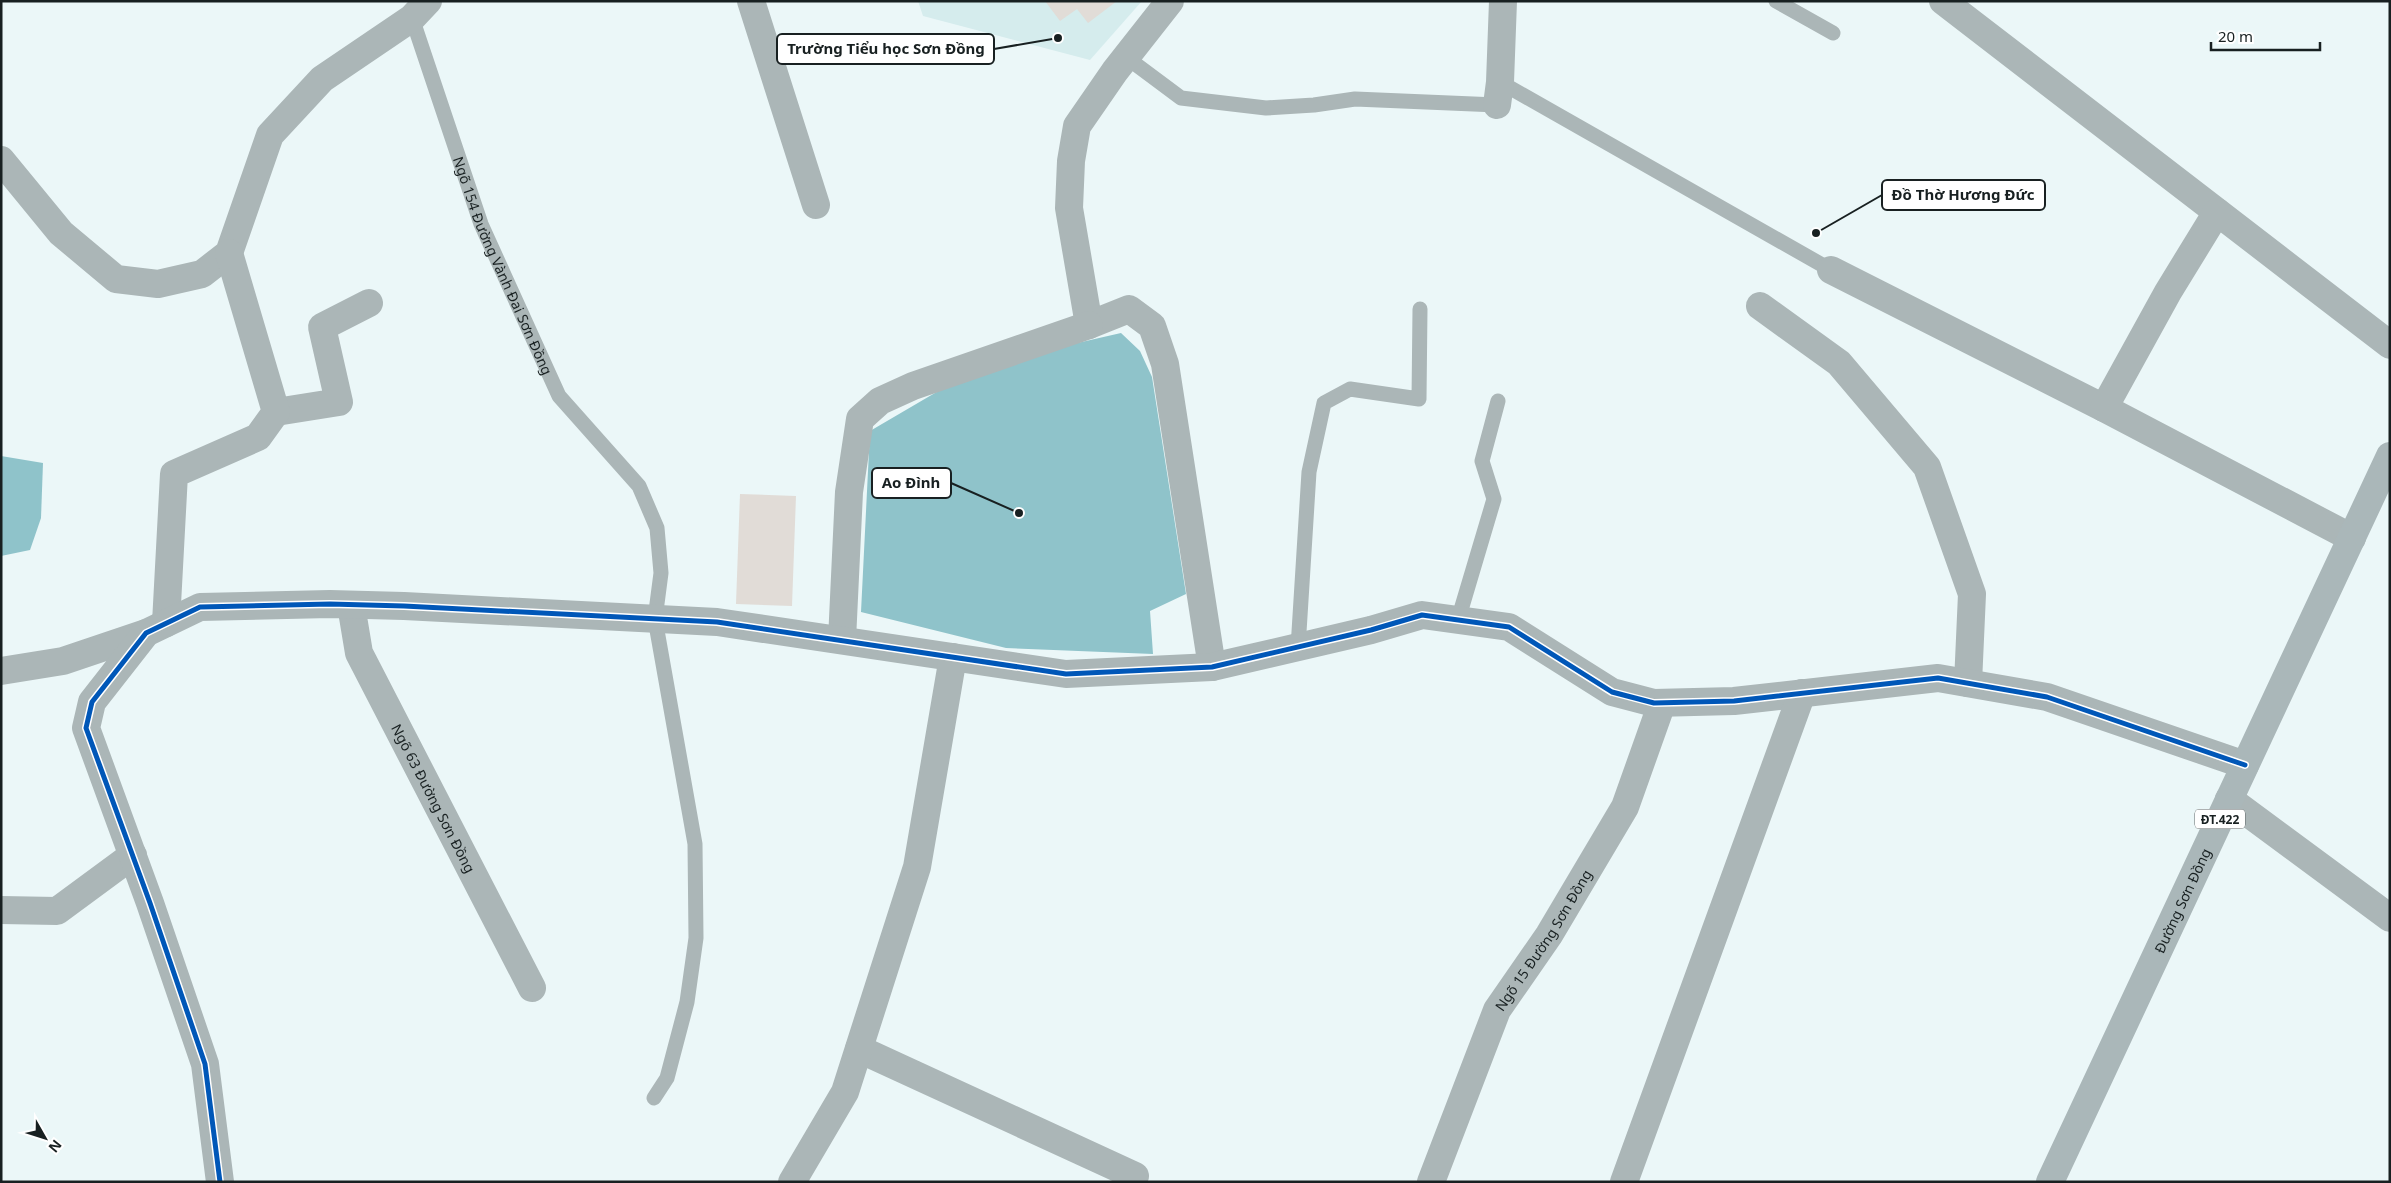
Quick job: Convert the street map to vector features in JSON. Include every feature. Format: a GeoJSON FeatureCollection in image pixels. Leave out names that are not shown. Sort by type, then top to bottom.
{"type":"FeatureCollection","features":[{"type":"Feature","properties":{"kind":"main road","name":"Đường Sơn Đồng"},"geometry":{"type":"LineString","coordinates":[[2050,1182],[2390,456]]}},
{"type":"Feature","properties":{"kind":"street"},"geometry":{"type":"LineString","coordinates":[[750,1],[816,205]]}},
{"type":"Feature","properties":{"kind":"street"},"geometry":{"type":"LineString","coordinates":[[1089,325],[1069,208],[1071,161],[1077,126],[1126,57],[1170,1]]}},
{"type":"Feature","properties":{"kind":"street"},"geometry":{"type":"LineString","coordinates":[[1498,93],[1503,1]]}},
{"type":"Feature","properties":{"kind":"street"},"geometry":{"type":"LineString","coordinates":[[1943,1],[2390,345]]}},
{"type":"Feature","properties":{"kind":"street"},"geometry":{"type":"LineString","coordinates":[[1,160],[61,234],[116,279],[158,284],[202,274],[229,253],[270,135],[322,79],[420,10]]}},
{"type":"Feature","properties":{"kind":"street"},"geometry":{"type":"LineString","coordinates":[[2104,408],[2168,292],[2217,212]]}},
{"type":"Feature","properties":{"kind":"street"},"geometry":{"type":"LineString","coordinates":[[229,253],[276,412]]}},
{"type":"Feature","properties":{"kind":"street"},"geometry":{"type":"LineString","coordinates":[[1831,270],[2104,408],[2352,538]]}},
{"type":"Feature","properties":{"kind":"street"},"geometry":{"type":"LineString","coordinates":[[220,1182],[205,1064],[133,855],[86,728],[92,702],[156,628],[174,474],[258,437],[276,412],[339,402],[322,326],[369,303]]}},
{"type":"Feature","properties":{"kind":"street"},"geometry":{"type":"LineString","coordinates":[[1760,306],[1839,363],[1927,467],[1972,594],[1968,683]]}},
{"type":"Feature","properties":{"kind":"street"},"geometry":{"type":"LineString","coordinates":[[842,640],[849,492],[860,419],[880,401],[913,386],[1089,325],[1129,309],[1152,326],[1165,364],[1212,667]]}},
{"type":"Feature","properties":{"kind":"street"},"geometry":{"type":"LineString","coordinates":[[1,671],[63,661],[156,628],[200,607],[351,605],[718,622],[1066,674],[1212,667],[1371,630],[1422,615],[1508,627],[1612,692],[1654,704],[1734,701],[1938,678],[2048,697],[2245,765]]}},
{"type":"Feature","properties":{"kind":"street","name":"Ngõ 63 Đường Sơn Đồng"},"geometry":{"type":"LineString","coordinates":[[351,605],[359,653],[532,988]]}},
{"type":"Feature","properties":{"kind":"street"},"geometry":{"type":"LineString","coordinates":[[792,1182],[845,1092],[917,867],[953,657]]}},
{"type":"Feature","properties":{"kind":"street"},"geometry":{"type":"LineString","coordinates":[[1624,1182],[1802,693]]}},
{"type":"Feature","properties":{"kind":"street","name":"Ngõ 15 Đường Sơn Đồng"},"geometry":{"type":"LineString","coordinates":[[1431,1182],[1497,1010],[1549,935],[1625,807],[1662,703]]}},
{"type":"Feature","properties":{"kind":"street"},"geometry":{"type":"LineString","coordinates":[[2229,799],[2390,918]]}},
{"type":"Feature","properties":{"kind":"street"},"geometry":{"type":"LineString","coordinates":[[1,910],[57,911],[133,855]]}},
{"type":"Feature","properties":{"kind":"street"},"geometry":{"type":"LineString","coordinates":[[859,1049],[1135,1176]]}},
{"type":"Feature","properties":{"kind":"lane"},"geometry":{"type":"LineString","coordinates":[[1776,1],[1833,33]]}},
{"type":"Feature","properties":{"kind":"lane","name":"Ngõ 154 Đường Vành Đai Sơn Đồng"},"geometry":{"type":"LineString","coordinates":[[420,10],[481,224],[559,396],[639,486],[657,528],[661,573],[655,619],[695,844],[696,938],[687,1002],[668,1078],[654,1098]]}},
{"type":"Feature","properties":{"kind":"lane"},"geometry":{"type":"LineString","coordinates":[[1126,57],[1181,98],[1266,108],[1314,105],[1355,99],[1498,93],[1831,270]]}},
{"type":"Feature","properties":{"kind":"lane"},"geometry":{"type":"LineString","coordinates":[[1298,648],[1309,472],[1324,403],[1350,390],[1419,399],[1420,309]]}},
{"type":"Feature","properties":{"kind":"lane"},"geometry":{"type":"LineString","coordinates":[[1458,620],[1494,499],[1482,461],[1498,401]]}},
{"type":"Feature","properties":{"kind":"shaded area"},"geometry":{"type":"Polygon","coordinates":[[[918,1],[1142,1],[1090,60],[923,16],[918,1]]]}},
{"type":"Feature","properties":{"kind":"water"},"geometry":{"type":"Polygon","coordinates":[[[1121,333],[1140,351],[1152,377],[1186,594],[1150,611],[1153,654],[1006,648],[861,612],[870,431],[952,383],[1051,349],[1121,333]]]}},
{"type":"Feature","properties":{"kind":"water"},"geometry":{"type":"Polygon","coordinates":[[[1,456],[43,463],[41,518],[30,550],[1,556],[1,456]]]}},
{"type":"Feature","properties":{"kind":"building"},"geometry":{"type":"Polygon","coordinates":[[[1045,1],[1117,1],[1088,23],[1077,9],[1060,21],[1045,1]]]}},
{"type":"Feature","properties":{"kind":"building"},"geometry":{"type":"Polygon","coordinates":[[[740,494],[796,496],[792,606],[736,604],[740,494]]]}},
{"type":"Feature","properties":{"kind":"cycle path"},"geometry":{"type":"LineString","coordinates":[[220,1182],[205,1064],[150,903],[86,728],[92,702],[146,633],[200,607],[330,604],[404,606],[717,622],[1066,674],[1212,667],[1371,630],[1422,615],[1509,627],[1612,692],[1654,703],[1734,701],[1938,678],[2047,697],[2245,765]]}},
{"type":"Feature","properties":{"kind":"place","name":"Trường Tiểu học Sơn Đồng"},"geometry":{"type":"Point","coordinates":[1058,38]}},
{"type":"Feature","properties":{"kind":"place","name":"Đồ Thờ Hương Đức"},"geometry":{"type":"Point","coordinates":[1816,233]}},
{"type":"Feature","properties":{"kind":"place","name":"Ao Đình"},"geometry":{"type":"Point","coordinates":[1019,513]}}]}
